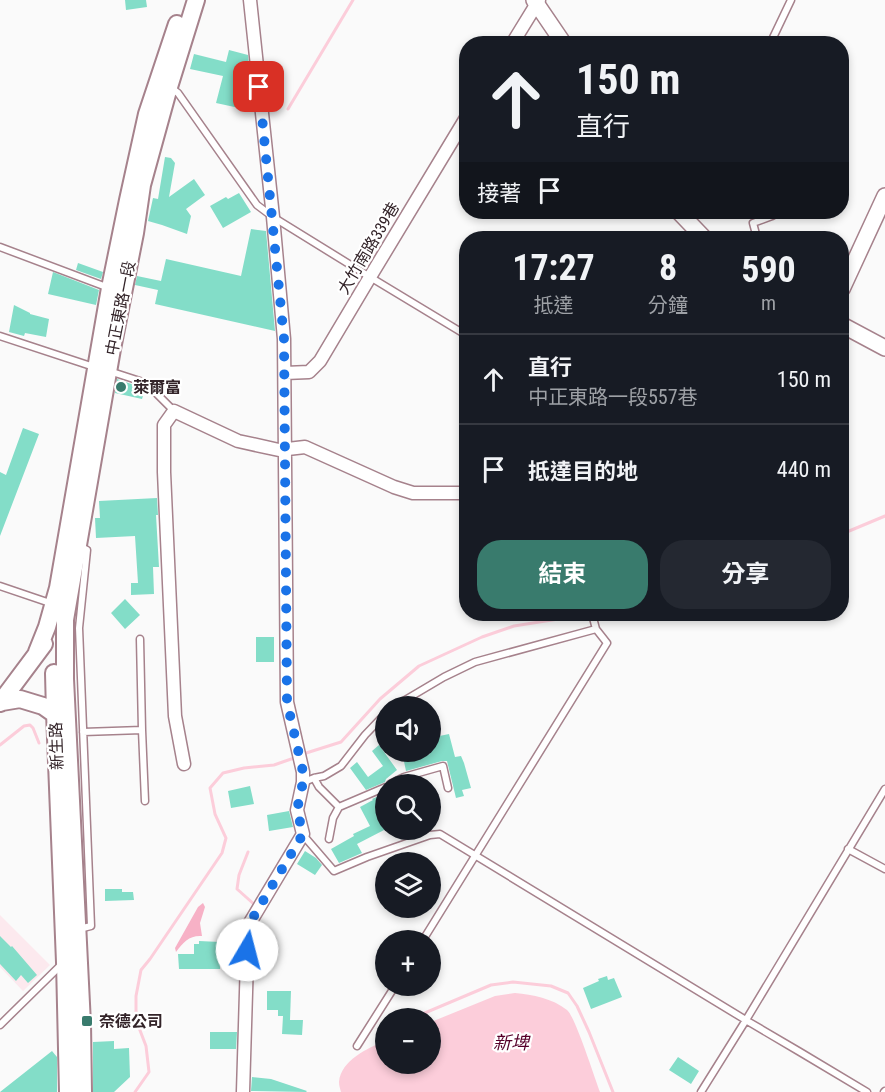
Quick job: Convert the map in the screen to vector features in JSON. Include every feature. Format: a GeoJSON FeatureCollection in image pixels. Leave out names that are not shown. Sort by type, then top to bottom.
{"type":"FeatureCollection","features":[{"type":"Feature","properties":{"kind":"main road","name":"中正東路一段"},"geometry":{"type":"LineString","coordinates":[[102,369],[110,288],[147,114],[185,0]]}},
{"type":"Feature","properties":{"kind":"main road","name":"中正東路一段"},"geometry":{"type":"LineString","coordinates":[[61,719],[60,626],[102,369],[135,233],[142,186],[196,0]]}},
{"type":"Feature","properties":{"kind":"main road","name":"中正東路一段"},"geometry":{"type":"LineString","coordinates":[[37,652],[47,627],[72,544]]}},
{"type":"Feature","properties":{"kind":"main road","name":"中正東路一段"},"geometry":{"type":"LineString","coordinates":[[1,702],[37,652],[60,626]]}},
{"type":"Feature","properties":{"kind":"main road","name":"中正東路一段"},"geometry":{"type":"LineString","coordinates":[[1,702],[20,699],[43,706],[61,719]]}},
{"type":"Feature","properties":{"kind":"main road","name":"新生路"},"geometry":{"type":"LineString","coordinates":[[61,719],[70,930],[82,1024],[83,1092]]}},
{"type":"Feature","properties":{"kind":"main road","name":"新生路"},"geometry":{"type":"LineString","coordinates":[[68,1092],[65,962],[70,930]]}},
{"type":"Feature","properties":{"kind":"street"},"geometry":{"type":"LineString","coordinates":[[243,1092],[248,926],[303,834],[297,810],[307,777],[297,747],[287,702],[284,339],[250,0]]}},
{"type":"Feature","properties":{"kind":"street"},"geometry":{"type":"LineString","coordinates":[[517,36],[537,1],[559,36]]}},
{"type":"Feature","properties":{"kind":"street","name":"大竹南路339巷"},"geometry":{"type":"LineString","coordinates":[[285,373],[309,372],[320,361],[459,130]]}},
{"type":"Feature","properties":{"kind":"street"},"geometry":{"type":"LineString","coordinates":[[849,274],[885,196]]}},
{"type":"Feature","properties":{"kind":"street"},"geometry":{"type":"LineString","coordinates":[[686,219],[697,231]]}},
{"type":"Feature","properties":{"kind":"street"},"geometry":{"type":"LineString","coordinates":[[849,329],[885,348]]}},
{"type":"Feature","properties":{"kind":"street"},"geometry":{"type":"LineString","coordinates":[[184,764],[176,716],[164,472],[164,425],[174,411],[238,441],[279,450],[305,447],[394,487],[413,493],[459,493]]}},
{"type":"Feature","properties":{"kind":"lane"},"geometry":{"type":"LineString","coordinates":[[774,36],[791,0]]}},
{"type":"Feature","properties":{"kind":"lane"},"geometry":{"type":"LineString","coordinates":[[169,87],[178,93],[256,205],[459,331]]}},
{"type":"Feature","properties":{"kind":"lane"},"geometry":{"type":"LineString","coordinates":[[755,231],[753,223],[764,219]]}},
{"type":"Feature","properties":{"kind":"lane"},"geometry":{"type":"LineString","coordinates":[[0,247],[110,288]]}},
{"type":"Feature","properties":{"kind":"lane"},"geometry":{"type":"LineString","coordinates":[[0,336],[146,383],[174,411]]}},
{"type":"Feature","properties":{"kind":"lane"},"geometry":{"type":"LineString","coordinates":[[70,930],[91,926],[79,628],[87,550],[72,544]]}},
{"type":"Feature","properties":{"kind":"lane"},"geometry":{"type":"LineString","coordinates":[[0,586],[53,604]]}},
{"type":"Feature","properties":{"kind":"lane"},"geometry":{"type":"LineString","coordinates":[[429,930],[607,643],[596,629],[594,621]]}},
{"type":"Feature","properties":{"kind":"lane"},"geometry":{"type":"LineString","coordinates":[[412,696],[475,662],[596,629]]}},
{"type":"Feature","properties":{"kind":"lane"},"geometry":{"type":"LineString","coordinates":[[140,639],[145,801]]}},
{"type":"Feature","properties":{"kind":"lane"},"geometry":{"type":"LineString","coordinates":[[307,777],[324,776],[341,766],[375,725]]}},
{"type":"Feature","properties":{"kind":"lane"},"geometry":{"type":"LineString","coordinates":[[83,732],[142,730]]}},
{"type":"Feature","properties":{"kind":"lane"},"geometry":{"type":"LineString","coordinates":[[415,774],[443,766],[448,788]]}},
{"type":"Feature","properties":{"kind":"lane"},"geometry":{"type":"LineString","coordinates":[[307,777],[339,807]]}},
{"type":"Feature","properties":{"kind":"lane"},"geometry":{"type":"LineString","coordinates":[[701,1092],[885,789]]}},
{"type":"Feature","properties":{"kind":"lane"},"geometry":{"type":"LineString","coordinates":[[329,838],[333,818],[339,807],[375,793]]}},
{"type":"Feature","properties":{"kind":"lane"},"geometry":{"type":"LineString","coordinates":[[303,834],[334,871],[430,835],[440,834],[867,1092]]}},
{"type":"Feature","properties":{"kind":"lane"},"geometry":{"type":"LineString","coordinates":[[848,849],[885,869]]}},
{"type":"Feature","properties":{"kind":"lane"},"geometry":{"type":"LineString","coordinates":[[0,1024],[65,962]]}},
{"type":"Feature","properties":{"kind":"lane"},"geometry":{"type":"LineString","coordinates":[[357,1046],[389,996]]}},
{"type":"Feature","properties":{"kind":"shaded area"},"geometry":{"type":"Polygon","coordinates":[[[203,903],[205,907],[200,923],[202,936],[187,940],[176,952],[175,948],[198,907],[203,903]]]}},
{"type":"Feature","properties":{"kind":"shaded area"},"geometry":{"type":"Polygon","coordinates":[[[0,915],[50,965],[23,991],[0,967],[0,915]]]}},
{"type":"Feature","properties":{"kind":"water","name":"新埤"},"geometry":{"type":"Polygon","coordinates":[[[515,993],[535,996],[549,1000],[567,1010],[580,1035],[600,1092],[341,1092],[339,1082],[345,1067],[356,1056],[375,1046],[375,1074],[441,1074],[441,1018],[495,996],[515,993]]]}},
{"type":"Feature","properties":{"kind":"building"},"geometry":{"type":"Polygon","coordinates":[[[125,0],[146,0],[147,7],[126,10],[125,0]]]}},
{"type":"Feature","properties":{"kind":"building"},"geometry":{"type":"Polygon","coordinates":[[[229,50],[248,55],[253,111],[216,103],[223,76],[190,69],[194,54],[226,62],[229,50]]]}},
{"type":"Feature","properties":{"kind":"building"},"geometry":{"type":"Polygon","coordinates":[[[165,157],[171,158],[175,163],[169,197],[194,179],[205,195],[186,209],[191,216],[187,234],[148,221],[153,198],[158,199],[165,157]]]}},
{"type":"Feature","properties":{"kind":"building"},"geometry":{"type":"Polygon","coordinates":[[[239,193],[251,212],[223,228],[210,206],[239,193]]]}},
{"type":"Feature","properties":{"kind":"building"},"geometry":{"type":"Polygon","coordinates":[[[251,229],[266,231],[275,331],[155,304],[158,290],[135,285],[137,276],[161,281],[166,259],[241,276],[251,229]]]}},
{"type":"Feature","properties":{"kind":"building"},"geometry":{"type":"Polygon","coordinates":[[[78,263],[103,272],[101,279],[76,270],[78,263]]]}},
{"type":"Feature","properties":{"kind":"building"},"geometry":{"type":"Polygon","coordinates":[[[53,272],[99,290],[96,305],[48,294],[53,272]]]}},
{"type":"Feature","properties":{"kind":"building"},"geometry":{"type":"Polygon","coordinates":[[[14,305],[30,314],[49,319],[46,337],[25,333],[24,336],[9,332],[14,305]]]}},
{"type":"Feature","properties":{"kind":"building"},"geometry":{"type":"Polygon","coordinates":[[[117,379],[145,389],[142,399],[115,393],[117,379]]]}},
{"type":"Feature","properties":{"kind":"building"},"geometry":{"type":"Polygon","coordinates":[[[23,428],[39,434],[0,536],[0,472],[6,475],[23,428]]]}},
{"type":"Feature","properties":{"kind":"building"},"geometry":{"type":"Polygon","coordinates":[[[157,498],[159,567],[153,567],[154,594],[131,595],[131,583],[138,583],[135,536],[96,538],[95,518],[100,518],[99,501],[157,498]]]}},
{"type":"Feature","properties":{"kind":"building"},"geometry":{"type":"Polygon","coordinates":[[[125,599],[140,615],[125,629],[111,613],[125,599]]]}},
{"type":"Feature","properties":{"kind":"building"},"geometry":{"type":"Polygon","coordinates":[[[256,637],[274,637],[274,662],[256,662],[256,637]]]}},
{"type":"Feature","properties":{"kind":"building"},"geometry":{"type":"Polygon","coordinates":[[[449,734],[455,757],[461,756],[464,763],[471,788],[462,790],[464,796],[456,798],[447,761],[441,761],[441,736],[449,734]]]}},
{"type":"Feature","properties":{"kind":"building"},"geometry":{"type":"Polygon","coordinates":[[[357,762],[368,777],[383,766],[380,762],[391,762],[397,770],[392,774],[375,774],[375,786],[366,790],[350,768],[357,762]]]}},
{"type":"Feature","properties":{"kind":"building"},"geometry":{"type":"Polygon","coordinates":[[[404,762],[438,762],[406,771],[404,762]]]}},
{"type":"Feature","properties":{"kind":"building"},"geometry":{"type":"Polygon","coordinates":[[[250,786],[254,804],[231,808],[228,791],[250,786]]]}},
{"type":"Feature","properties":{"kind":"building"},"geometry":{"type":"Polygon","coordinates":[[[375,798],[375,835],[357,844],[362,853],[339,863],[331,849],[370,826],[360,807],[375,798]]]}},
{"type":"Feature","properties":{"kind":"building"},"geometry":{"type":"Polygon","coordinates":[[[289,811],[293,827],[269,831],[267,815],[289,811]]]}},
{"type":"Feature","properties":{"kind":"building"},"geometry":{"type":"Polygon","coordinates":[[[305,851],[322,865],[315,875],[297,864],[305,851]]]}},
{"type":"Feature","properties":{"kind":"building"},"geometry":{"type":"Polygon","coordinates":[[[105,889],[122,889],[122,892],[133,892],[134,900],[105,901],[105,889]]]}},
{"type":"Feature","properties":{"kind":"building"},"geometry":{"type":"Polygon","coordinates":[[[0,936],[12,946],[37,975],[28,983],[21,975],[16,981],[0,964],[0,936]]]}},
{"type":"Feature","properties":{"kind":"building"},"geometry":{"type":"Polygon","coordinates":[[[199,941],[220,942],[220,969],[179,969],[178,954],[194,954],[194,944],[199,944],[199,941]]]}},
{"type":"Feature","properties":{"kind":"building"},"geometry":{"type":"Polygon","coordinates":[[[607,976],[608,980],[614,978],[622,997],[591,1009],[583,988],[607,976]]]}},
{"type":"Feature","properties":{"kind":"building"},"geometry":{"type":"Polygon","coordinates":[[[267,991],[291,991],[290,1020],[303,1020],[302,1035],[282,1034],[283,1016],[278,1016],[278,1010],[267,1010],[267,991]]]}},
{"type":"Feature","properties":{"kind":"building"},"geometry":{"type":"Polygon","coordinates":[[[210,1032],[237,1032],[236,1049],[210,1049],[210,1032]]]}},
{"type":"Feature","properties":{"kind":"building"},"geometry":{"type":"Polygon","coordinates":[[[114,1041],[114,1049],[129,1048],[130,1077],[114,1092],[93,1092],[93,1042],[114,1041]]]}},
{"type":"Feature","properties":{"kind":"building"},"geometry":{"type":"Polygon","coordinates":[[[52,1051],[57,1057],[57,1092],[0,1092],[52,1051]]]}},
{"type":"Feature","properties":{"kind":"building"},"geometry":{"type":"Polygon","coordinates":[[[678,1057],[699,1071],[691,1084],[669,1070],[678,1057]]]}},
{"type":"Feature","properties":{"kind":"building"},"geometry":{"type":"Polygon","coordinates":[[[252,1077],[271,1079],[307,1091],[251,1091],[252,1077]]]}},
{"type":"Feature","properties":{"kind":"waterway"},"geometry":{"type":"LineString","coordinates":[[288,109],[353,0]]}},
{"type":"Feature","properties":{"kind":"waterway"},"geometry":{"type":"LineString","coordinates":[[849,531],[885,516]]}},
{"type":"Feature","properties":{"kind":"waterway"},"geometry":{"type":"LineString","coordinates":[[303,754],[341,742],[380,699],[419,666],[482,637],[514,626],[546,621]]}},
{"type":"Feature","properties":{"kind":"waterway"},"geometry":{"type":"LineString","coordinates":[[0,745],[24,726],[30,725],[39,743]]}},
{"type":"Feature","properties":{"kind":"waterway"},"geometry":{"type":"LineString","coordinates":[[135,1092],[149,1072],[146,1046],[136,1020],[136,996],[141,970],[222,853],[226,838],[215,814],[210,788],[223,773],[274,765],[297,757]]}},
{"type":"Feature","properties":{"kind":"waterway"},"geometry":{"type":"LineString","coordinates":[[248,852],[239,875],[237,889],[256,906]]}},
{"type":"Feature","properties":{"kind":"waterway"},"geometry":{"type":"LineString","coordinates":[[437,1008],[491,985],[513,982],[551,986],[568,993],[589,1032],[613,1092]]}},
{"type":"Feature","properties":{"kind":"place","name":"萊爾富"},"geometry":{"type":"Point","coordinates":[121,387]}},
{"type":"Feature","properties":{"kind":"place","name":"奈德公司"},"geometry":{"type":"Point","coordinates":[87,1021]}},
{"type":"Feature","properties":{"kind":"route"},"geometry":{"type":"LineString","coordinates":[[247,950],[248,926],[303,834],[297,810],[303,772],[287,702],[284,339],[259,87]]}}]}
